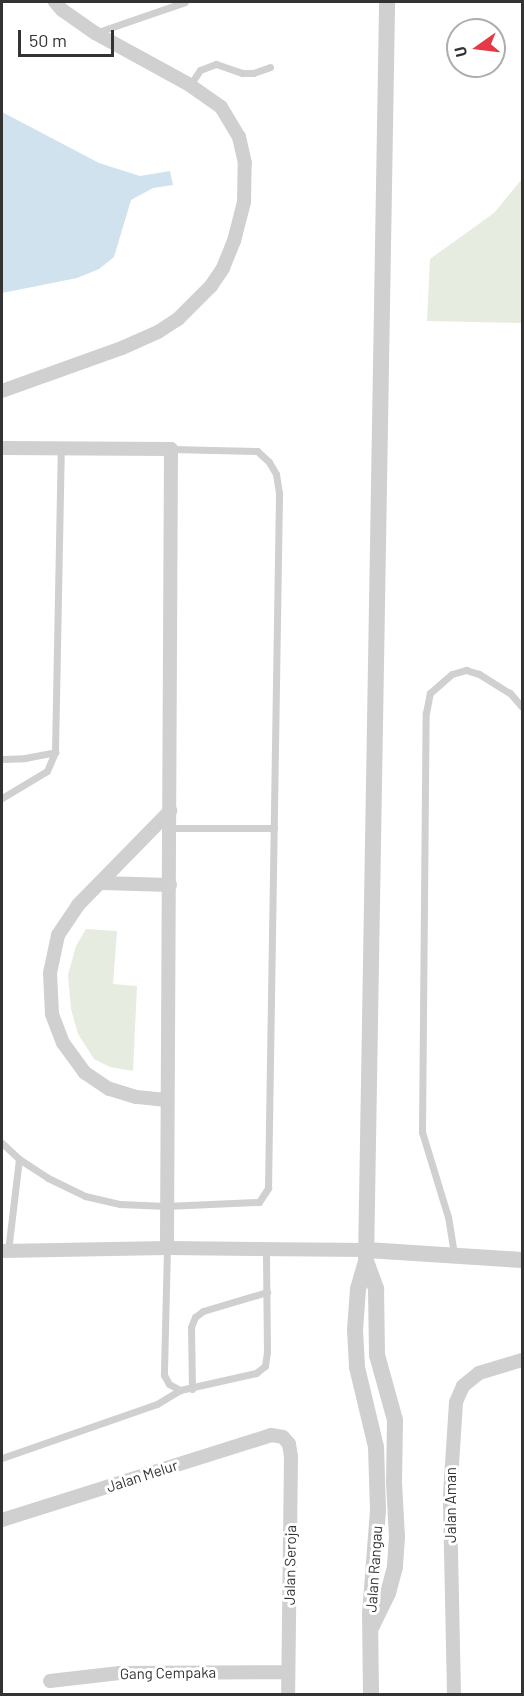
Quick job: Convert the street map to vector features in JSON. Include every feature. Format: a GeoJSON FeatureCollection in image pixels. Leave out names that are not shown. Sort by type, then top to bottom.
{"type":"FeatureCollection","features":[{"type":"Feature","properties":{"kind":"street"},"geometry":{"type":"LineString","coordinates":[[2,391],[103,355],[158,332],[193,306],[223,268],[234,242],[244,202],[245,162],[239,137],[221,107],[190,85],[95,33],[62,10],[55,2]]}},
{"type":"Feature","properties":{"kind":"street"},"geometry":{"type":"LineString","coordinates":[[386,1482],[361,1383],[355,1345],[358,1289],[367,1256],[387,2]]}},
{"type":"Feature","properties":{"kind":"street"},"geometry":{"type":"LineString","coordinates":[[2,448],[171,450],[167,1248]]}},
{"type":"Feature","properties":{"kind":"street"},"geometry":{"type":"LineString","coordinates":[[166,1100],[136,1097],[109,1089],[85,1073],[63,1043],[52,1014],[50,973],[58,935],[78,905],[170,811]]}},
{"type":"Feature","properties":{"kind":"street"},"geometry":{"type":"LineString","coordinates":[[102,883],[170,885]]}},
{"type":"Feature","properties":{"kind":"street"},"geometry":{"type":"LineString","coordinates":[[5,1251],[266,1249],[367,1256],[454,1256],[522,1260]]}},
{"type":"Feature","properties":{"kind":"street"},"geometry":{"type":"LineString","coordinates":[[367,1256],[376,1289],[377,1355],[395,1420],[386,1482]]}},
{"type":"Feature","properties":{"kind":"street","name":"Jalan Aman"},"geometry":{"type":"LineString","coordinates":[[454,1694],[450,1495],[456,1402],[463,1386],[479,1373],[522,1360]]}},
{"type":"Feature","properties":{"kind":"street","name":"Jalan Melur"},"geometry":{"type":"LineString","coordinates":[[2,1520],[271,1435],[283,1437]]}},
{"type":"Feature","properties":{"kind":"street","name":"Jalan Seroja"},"geometry":{"type":"LineString","coordinates":[[283,1437],[289,1444],[291,1457],[288,1695]]}},
{"type":"Feature","properties":{"kind":"street","name":"Jalan Rangau"},"geometry":{"type":"LineString","coordinates":[[371,1628],[388,1593],[395,1567],[396,1509],[386,1482]]}},
{"type":"Feature","properties":{"kind":"street","name":"Jalan Rangau"},"geometry":{"type":"LineString","coordinates":[[371,1695],[372,1567],[378,1510],[386,1482]]}},
{"type":"Feature","properties":{"kind":"street","name":"Gang Cempaka"},"geometry":{"type":"LineString","coordinates":[[50,1681],[120,1673],[287,1672]]}},
{"type":"Feature","properties":{"kind":"lane"},"geometry":{"type":"LineString","coordinates":[[95,33],[185,2]]}},
{"type":"Feature","properties":{"kind":"lane"},"geometry":{"type":"LineString","coordinates":[[190,85],[200,70],[216,64],[242,73],[253,73],[270,68]]}},
{"type":"Feature","properties":{"kind":"lane"},"geometry":{"type":"LineString","coordinates":[[2,798],[47,771],[55,752],[61,449]]}},
{"type":"Feature","properties":{"kind":"lane"},"geometry":{"type":"LineString","coordinates":[[2,1143],[19,1160],[48,1178],[85,1196],[120,1204],[166,1206],[259,1202],[268,1188],[279,493],[276,474],[269,462],[257,451],[171,450]]}},
{"type":"Feature","properties":{"kind":"lane"},"geometry":{"type":"LineString","coordinates":[[454,1256],[448,1217],[422,1132],[426,713],[430,693],[452,674],[466,670],[479,674],[510,693],[522,707]]}},
{"type":"Feature","properties":{"kind":"lane"},"geometry":{"type":"LineString","coordinates":[[2,759],[25,759],[55,752]]}},
{"type":"Feature","properties":{"kind":"lane"},"geometry":{"type":"LineString","coordinates":[[170,828],[274,828]]}},
{"type":"Feature","properties":{"kind":"lane"},"geometry":{"type":"LineString","coordinates":[[5,1251],[19,1160]]}},
{"type":"Feature","properties":{"kind":"lane"},"geometry":{"type":"LineString","coordinates":[[167,1248],[164,1375],[169,1384],[180,1390]]}},
{"type":"Feature","properties":{"kind":"lane"},"geometry":{"type":"LineString","coordinates":[[2,1458],[157,1404],[180,1390],[256,1373],[264,1366],[266,1249]]}},
{"type":"Feature","properties":{"kind":"lane"},"geometry":{"type":"LineString","coordinates":[[192,1389],[191,1327],[195,1317],[203,1311],[267,1292]]}},
{"type":"Feature","properties":{"kind":"shaded area"},"geometry":{"type":"Polygon","coordinates":[[[522,179],[522,323],[427,321],[430,259],[494,213],[522,179]]]}},
{"type":"Feature","properties":{"kind":"shaded area"},"geometry":{"type":"Polygon","coordinates":[[[86,929],[117,931],[113,984],[137,986],[133,1071],[110,1067],[94,1059],[78,1034],[71,1009],[68,975],[76,946],[86,929]]]}},
{"type":"Feature","properties":{"kind":"water"},"geometry":{"type":"Polygon","coordinates":[[[2,112],[99,163],[140,176],[170,171],[173,185],[153,188],[131,200],[114,257],[99,269],[77,278],[2,293],[2,112]]]}}]}
